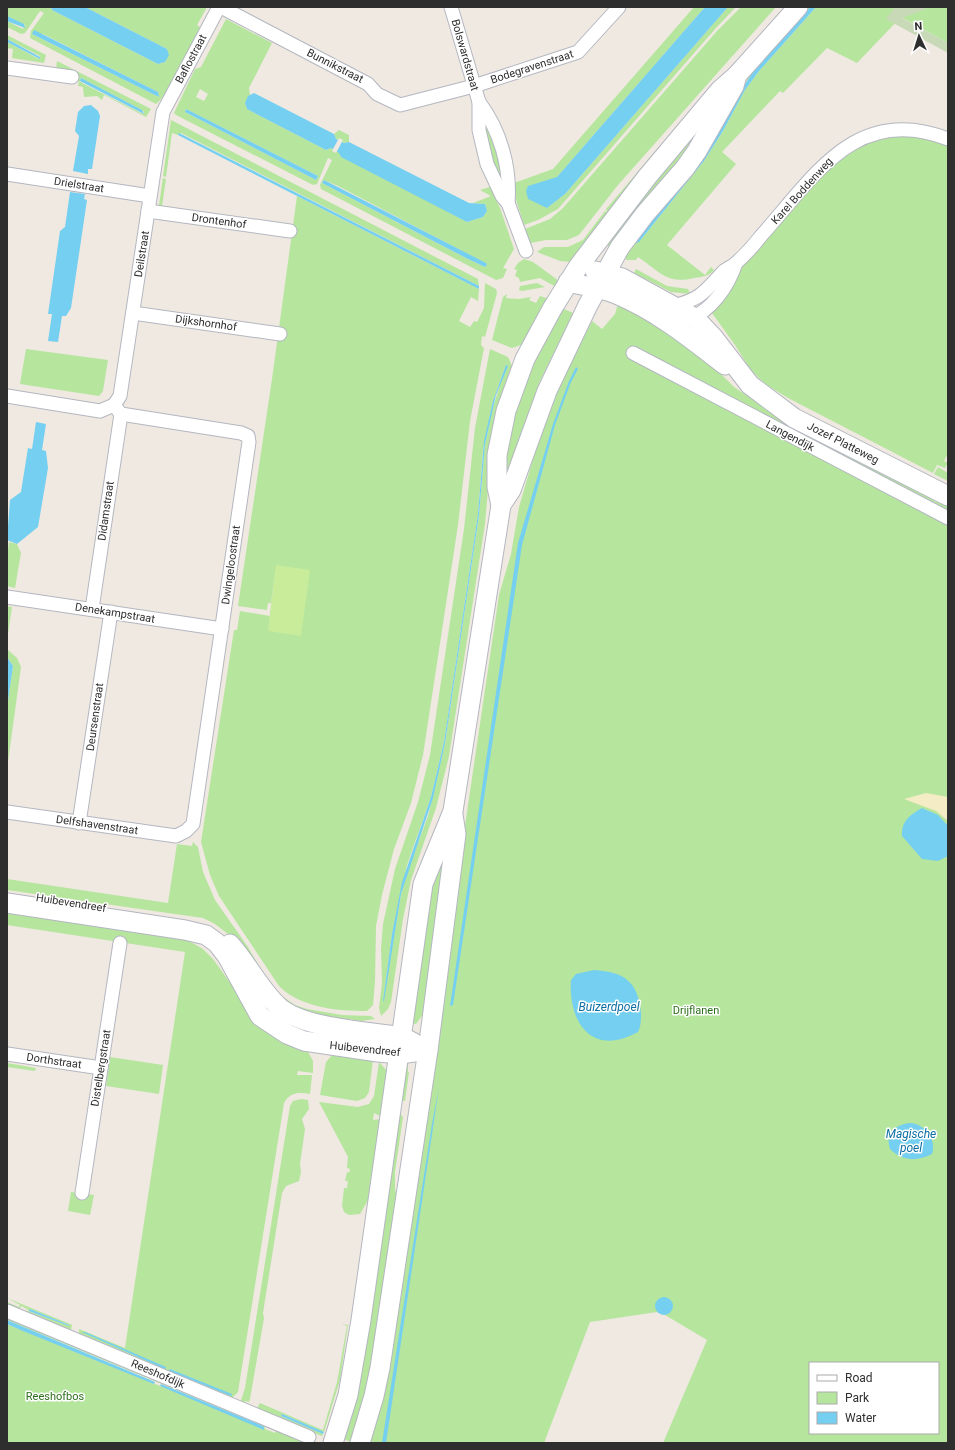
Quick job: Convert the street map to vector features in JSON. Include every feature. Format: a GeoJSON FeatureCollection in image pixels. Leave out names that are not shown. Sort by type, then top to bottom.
{"type":"FeatureCollection","features":[{"type":"Feature","properties":{"kind":"main road"},"geometry":{"type":"LineString","coordinates":[[502,505],[497,488],[497,455],[506,411],[534,341],[573,274],[652,171],[720,90],[737,75],[798,7]]}},
{"type":"Feature","properties":{"kind":"main road"},"geometry":{"type":"LineString","coordinates":[[333,1443],[348,1395],[361,1320],[423,884],[453,811],[502,505],[511,490],[547,391],[620,247],[636,225],[697,151],[734,86],[737,75]]}},
{"type":"Feature","properties":{"kind":"main road","name":"Jozef Platteweg"},"geometry":{"type":"LineString","coordinates":[[573,274],[602,282],[622,278],[694,318],[713,337],[745,380]]}},
{"type":"Feature","properties":{"kind":"main road","name":"Jozef Platteweg"},"geometry":{"type":"LineString","coordinates":[[602,282],[615,294],[653,312],[675,326],[794,418],[948,496]]}},
{"type":"Feature","properties":{"kind":"main road"},"geometry":{"type":"LineString","coordinates":[[360,1443],[374,1396],[380,1368],[428,1050],[456,834],[453,811]]}},
{"type":"Feature","properties":{"kind":"main road","name":"Huibevendreef"},"geometry":{"type":"LineString","coordinates":[[7,893],[200,923],[221,935],[236,951],[267,994],[280,1008],[299,1019],[401,1045],[428,1050]]}},
{"type":"Feature","properties":{"kind":"main road","name":"Huibevendreef"},"geometry":{"type":"LineString","coordinates":[[7,904],[184,930],[206,936],[217,943],[227,956],[260,1016],[287,1034],[304,1041],[323,1045],[401,1045]]}},
{"type":"Feature","properties":{"kind":"main road"},"geometry":{"type":"LineString","coordinates":[[391,1110],[406,1109],[418,1116]]}},
{"type":"Feature","properties":{"kind":"street","name":"Bunnikstraat"},"geometry":{"type":"LineString","coordinates":[[220,7],[368,84],[377,94],[400,105],[474,86]]}},
{"type":"Feature","properties":{"kind":"street","name":"Baflostraat"},"geometry":{"type":"LineString","coordinates":[[163,112],[220,7]]}},
{"type":"Feature","properties":{"kind":"street","name":"Bolswardstraat"},"geometry":{"type":"LineString","coordinates":[[451,7],[479,102],[494,126],[505,158],[509,191],[508,203]]}},
{"type":"Feature","properties":{"kind":"street","name":"Bodegravenstraat"},"geometry":{"type":"LineString","coordinates":[[474,86],[578,52],[619,7]]}},
{"type":"Feature","properties":{"kind":"street"},"geometry":{"type":"LineString","coordinates":[[7,68],[72,77]]}},
{"type":"Feature","properties":{"kind":"street","name":"Bolswardstraat"},"geometry":{"type":"LineString","coordinates":[[479,102],[479,130],[487,164],[502,196],[508,203],[526,251]]}},
{"type":"Feature","properties":{"kind":"street","name":"Deilstraat"},"geometry":{"type":"LineString","coordinates":[[118,405],[163,112]]}},
{"type":"Feature","properties":{"kind":"street","name":"Karel Boddenweg"},"geometry":{"type":"LineString","coordinates":[[673,306],[688,302],[703,294],[723,272],[736,264],[831,157],[852,143],[879,133],[895,130],[917,130],[948,139]]}},
{"type":"Feature","properties":{"kind":"street","name":"Drielstraat"},"geometry":{"type":"LineString","coordinates":[[7,174],[150,196]]}},
{"type":"Feature","properties":{"kind":"street","name":"Drontenhof"},"geometry":{"type":"LineString","coordinates":[[148,211],[290,231]]}},
{"type":"Feature","properties":{"kind":"street","name":"Karel Boddenweg"},"geometry":{"type":"LineString","coordinates":[[675,326],[694,318],[704,311],[722,292],[731,278],[736,264]]}},
{"type":"Feature","properties":{"kind":"street","name":"Dijkshornhof"},"geometry":{"type":"LineString","coordinates":[[133,313],[280,334]]}},
{"type":"Feature","properties":{"kind":"street","name":"Langendijk"},"geometry":{"type":"LineString","coordinates":[[633,353],[948,518]]}},
{"type":"Feature","properties":{"kind":"street","name":"Dwingeloostraat"},"geometry":{"type":"LineString","coordinates":[[7,396],[100,411],[118,405],[241,432],[248,436],[249,442],[193,824],[186,831]]}},
{"type":"Feature","properties":{"kind":"street","name":"Didamstraat"},"geometry":{"type":"LineString","coordinates":[[92,609],[118,405]]}},
{"type":"Feature","properties":{"kind":"street","name":"Denekampstraat"},"geometry":{"type":"LineString","coordinates":[[7,597],[222,629]]}},
{"type":"Feature","properties":{"kind":"street","name":"Deursenstraat"},"geometry":{"type":"LineString","coordinates":[[79,823],[111,612]]}},
{"type":"Feature","properties":{"kind":"street","name":"Delfshavenstraat"},"geometry":{"type":"LineString","coordinates":[[7,812],[176,836],[186,831]]}},
{"type":"Feature","properties":{"kind":"street","name":"Distelbergstraat"},"geometry":{"type":"LineString","coordinates":[[82,1192],[120,943]]}},
{"type":"Feature","properties":{"kind":"street","name":"Dorthstraat"},"geometry":{"type":"LineString","coordinates":[[7,1054],[101,1068]]}},
{"type":"Feature","properties":{"kind":"street","name":"Reeshofdijk"},"geometry":{"type":"LineString","coordinates":[[7,1311],[309,1437]]}},
{"type":"Feature","properties":{"kind":"green space"},"geometry":{"type":"Polygon","coordinates":[[[7,7],[51,7],[52,10],[158,64],[165,62],[168,55],[167,49],[85,7],[207,7],[197,25],[200,27],[180,69],[162,99],[156,104],[30,38],[31,31],[44,13],[40,11],[25,33],[21,34],[7,27],[7,21],[23,29],[25,25],[7,16],[7,7]],[[32,34],[159,97],[158,92],[43,34],[32,34]]]}},
{"type":"Feature","properties":{"kind":"green space"},"geometry":{"type":"Polygon","coordinates":[[[694,7],[705,7],[557,177],[547,208],[565,194],[728,7],[736,7],[558,209],[538,220],[524,225],[516,200],[514,183],[553,169],[694,7]]]}},
{"type":"Feature","properties":{"kind":"green space"},"geometry":{"type":"Polygon","coordinates":[[[741,7],[776,7],[618,185],[579,235],[567,240],[546,240],[530,243],[525,229],[550,219],[563,208],[717,31],[741,7]]]}},
{"type":"Feature","properties":{"kind":"green space"},"geometry":{"type":"Polygon","coordinates":[[[785,7],[788,7],[572,262],[560,261],[537,252],[544,247],[568,247],[583,240],[605,211],[607,212],[606,209],[652,155],[655,155],[654,153],[774,20],[775,21],[775,18],[785,7]]]}},
{"type":"Feature","properties":{"kind":"green space"},"geometry":{"type":"Polygon","coordinates":[[[805,7],[810,7],[745,83],[639,242],[704,161],[723,131],[745,90],[759,71],[816,7],[948,7],[948,43],[901,17],[857,63],[827,48],[783,93],[780,91],[722,152],[736,164],[667,245],[705,275],[711,267],[714,270],[710,274],[703,277],[677,280],[658,272],[638,257],[636,260],[626,260],[626,256],[733,94],[805,7]]]}},
{"type":"Feature","properties":{"kind":"green space"},"geometry":{"type":"Polygon","coordinates":[[[895,7],[926,7],[926,9],[902,18],[948,43],[948,53],[886,19],[895,7]]]}},
{"type":"Feature","properties":{"kind":"green space"},"geometry":{"type":"Polygon","coordinates":[[[226,19],[272,43],[249,88],[250,95],[245,103],[247,109],[326,150],[331,148],[337,151],[467,222],[483,217],[487,211],[485,204],[473,203],[491,196],[480,190],[490,187],[500,208],[514,249],[503,268],[507,269],[503,278],[496,280],[321,189],[320,185],[332,160],[328,158],[317,184],[313,185],[176,115],[174,113],[195,69],[201,67],[226,19]],[[200,89],[196,97],[204,101],[208,94],[200,89]],[[186,109],[185,112],[316,180],[318,176],[186,109]],[[324,180],[322,183],[466,258],[485,267],[487,264],[338,186],[324,180]]]}},
{"type":"Feature","properties":{"kind":"green space"},"geometry":{"type":"Polygon","coordinates":[[[7,35],[46,55],[44,63],[12,58],[13,49],[7,48],[7,42],[39,59],[40,56],[7,39],[7,35]]]}},
{"type":"Feature","properties":{"kind":"green space"},"geometry":{"type":"Polygon","coordinates":[[[57,61],[151,109],[146,117],[104,95],[102,100],[97,96],[84,97],[83,87],[78,86],[79,81],[56,70],[57,61]],[[81,78],[80,81],[82,83],[143,114],[144,112],[81,78]]]}},
{"type":"Feature","properties":{"kind":"green space"},"geometry":{"type":"Polygon","coordinates":[[[482,115],[501,156],[502,177],[496,175],[482,115]]]}},
{"type":"Feature","properties":{"kind":"green space"},"geometry":{"type":"Polygon","coordinates":[[[171,120],[478,279],[479,286],[181,133],[178,135],[172,133],[166,177],[163,176],[171,120]]]}},
{"type":"Feature","properties":{"kind":"green space"},"geometry":{"type":"Polygon","coordinates":[[[339,130],[349,135],[349,142],[344,143],[336,139],[334,134],[339,130]]]}},
{"type":"Feature","properties":{"kind":"green space"},"geometry":{"type":"Polygon","coordinates":[[[697,133],[694,143],[612,249],[607,245],[642,198],[697,133]]]}},
{"type":"Feature","properties":{"kind":"green space"},"geometry":{"type":"Polygon","coordinates":[[[893,137],[918,137],[948,145],[948,453],[944,461],[948,463],[945,468],[937,465],[933,473],[788,398],[765,384],[750,369],[712,313],[712,310],[749,258],[826,170],[846,154],[868,142],[893,137]]]}},
{"type":"Feature","properties":{"kind":"green space"},"geometry":{"type":"Polygon","coordinates":[[[163,178],[166,179],[162,206],[159,205],[163,178]]]}},
{"type":"Feature","properties":{"kind":"green space"},"geometry":{"type":"Polygon","coordinates":[[[297,196],[479,289],[478,301],[471,297],[459,321],[470,327],[474,321],[477,322],[484,308],[485,283],[496,289],[497,293],[485,337],[482,336],[481,345],[484,348],[470,421],[458,525],[423,755],[411,803],[394,849],[382,895],[376,926],[373,1005],[367,1011],[332,1009],[309,1004],[288,993],[279,986],[219,896],[210,875],[201,842],[234,630],[237,630],[240,611],[270,616],[276,565],[271,603],[268,603],[267,610],[238,606],[272,379],[297,196]]]}},
{"type":"Feature","properties":{"kind":"green space"},"geometry":{"type":"Polygon","coordinates":[[[524,259],[533,262],[559,281],[556,287],[540,278],[520,282],[519,278],[515,276],[517,270],[514,269],[518,263],[524,259]]]}},
{"type":"Feature","properties":{"kind":"green space"},"geometry":{"type":"Polygon","coordinates":[[[636,269],[667,286],[688,289],[690,294],[671,292],[634,273],[636,269]]]}},
{"type":"Feature","properties":{"kind":"green space"},"geometry":{"type":"Polygon","coordinates":[[[537,283],[545,287],[522,291],[519,290],[520,286],[537,283]]]}},
{"type":"Feature","properties":{"kind":"green space"},"geometry":{"type":"Polygon","coordinates":[[[507,294],[506,298],[519,299],[531,297],[529,300],[536,303],[540,296],[549,299],[524,344],[512,348],[492,340],[503,297],[507,294]]]}},
{"type":"Feature","properties":{"kind":"green space","name":"Drijflanen"},"geometry":{"type":"Polygon","coordinates":[[[618,304],[667,330],[718,371],[734,387],[762,406],[935,498],[934,501],[937,502],[938,499],[948,504],[948,1443],[663,1443],[707,1340],[665,1315],[657,1312],[590,1322],[544,1443],[365,1443],[440,995],[499,595],[511,554],[519,507],[542,428],[551,404],[592,321],[602,329],[615,314],[618,304]]]}},
{"type":"Feature","properties":{"kind":"green space"},"geometry":{"type":"Polygon","coordinates":[[[562,308],[573,313],[540,381],[508,472],[504,471],[520,388],[562,308]]]}},
{"type":"Feature","properties":{"kind":"green space"},"geometry":{"type":"Polygon","coordinates":[[[26,349],[108,360],[103,391],[99,396],[20,384],[26,349]]]}},
{"type":"Feature","properties":{"kind":"green space"},"geometry":{"type":"Polygon","coordinates":[[[490,349],[508,357],[513,368],[491,455],[485,524],[449,756],[436,808],[411,880],[403,919],[391,1002],[388,1009],[381,1016],[379,1008],[382,983],[381,949],[383,924],[395,869],[418,802],[430,755],[464,529],[475,428],[490,349]],[[506,365],[493,401],[483,451],[478,514],[444,742],[431,797],[407,865],[392,934],[383,1001],[401,894],[409,867],[428,816],[445,743],[479,515],[485,444],[492,411],[506,365]]]}},
{"type":"Feature","properties":{"kind":"green space"},"geometry":{"type":"Polygon","coordinates":[[[938,467],[948,473],[948,481],[934,474],[938,467]]]}},
{"type":"Feature","properties":{"kind":"green space"},"geometry":{"type":"Polygon","coordinates":[[[9,542],[17,544],[21,553],[15,588],[7,586],[7,559],[9,542]]]}},
{"type":"Feature","properties":{"kind":"green space"},"geometry":{"type":"Polygon","coordinates":[[[276,565],[310,570],[301,636],[268,631],[276,565]]]}},
{"type":"Feature","properties":{"kind":"green space"},"geometry":{"type":"Polygon","coordinates":[[[7,606],[12,607],[7,641],[7,606]]]}},
{"type":"Feature","properties":{"kind":"green space"},"geometry":{"type":"Polygon","coordinates":[[[7,649],[17,658],[21,667],[7,769],[7,708],[13,666],[7,657],[7,649]]]}},
{"type":"Feature","properties":{"kind":"green space"},"geometry":{"type":"Polygon","coordinates":[[[448,828],[424,1013],[416,1024],[410,1023],[424,910],[448,828]]]}},
{"type":"Feature","properties":{"kind":"green space"},"geometry":{"type":"Polygon","coordinates":[[[193,842],[198,847],[203,872],[215,900],[248,947],[267,980],[279,994],[295,1005],[307,1009],[342,1015],[371,1016],[375,1019],[361,1021],[307,1013],[286,1004],[228,934],[215,924],[203,918],[7,890],[7,879],[168,903],[177,844],[192,846],[193,842]]]}},
{"type":"Feature","properties":{"kind":"green space"},"geometry":{"type":"Polygon","coordinates":[[[7,907],[187,940],[203,949],[213,959],[254,1016],[307,1050],[313,1061],[313,1073],[298,1071],[297,1075],[312,1075],[310,1094],[302,1093],[292,1095],[286,1099],[284,1103],[238,1392],[231,1399],[79,1336],[79,1329],[125,1348],[185,952],[7,925],[7,907]]]}},
{"type":"Feature","properties":{"kind":"green space"},"geometry":{"type":"Polygon","coordinates":[[[333,1054],[373,1059],[369,1092],[365,1098],[357,1101],[320,1095],[326,1062],[333,1054]]]}},
{"type":"Feature","properties":{"kind":"green space"},"geometry":{"type":"Polygon","coordinates":[[[110,1057],[163,1065],[159,1094],[106,1086],[110,1057]]]}},
{"type":"Feature","properties":{"kind":"green space"},"geometry":{"type":"Polygon","coordinates":[[[379,1062],[388,1072],[382,1117],[374,1113],[373,1120],[381,1119],[368,1200],[360,1214],[349,1215],[344,1212],[342,1206],[344,1188],[347,1188],[348,1181],[345,1181],[347,1172],[349,1173],[350,1169],[347,1168],[348,1157],[319,1102],[358,1107],[369,1104],[374,1096],[379,1062]]]}},
{"type":"Feature","properties":{"kind":"green space"},"geometry":{"type":"Polygon","coordinates":[[[7,1063],[36,1068],[35,1071],[7,1067],[7,1063]]]}},
{"type":"Feature","properties":{"kind":"green space"},"geometry":{"type":"Polygon","coordinates":[[[405,1064],[408,1064],[409,1072],[405,1101],[399,1100],[405,1064]]]}},
{"type":"Feature","properties":{"kind":"green space"},"geometry":{"type":"Polygon","coordinates":[[[301,1099],[308,1100],[309,1109],[302,1119],[305,1129],[300,1164],[301,1172],[299,1181],[286,1186],[282,1193],[263,1313],[264,1318],[250,1399],[249,1402],[245,1401],[243,1404],[241,1400],[245,1388],[290,1106],[293,1101],[301,1099]]]}},
{"type":"Feature","properties":{"kind":"green space"},"geometry":{"type":"Polygon","coordinates":[[[400,1114],[403,1117],[395,1172],[395,1189],[398,1202],[397,1221],[375,1367],[360,1430],[357,1430],[353,1443],[342,1438],[360,1359],[395,1118],[400,1114]]]}},
{"type":"Feature","properties":{"kind":"green space"},"geometry":{"type":"Polygon","coordinates":[[[71,1192],[94,1195],[90,1215],[68,1211],[71,1192]]]}},
{"type":"Feature","properties":{"kind":"green space"},"geometry":{"type":"Polygon","coordinates":[[[7,1298],[72,1325],[71,1330],[68,1331],[28,1314],[28,1310],[22,1306],[17,1310],[7,1306],[7,1302],[19,1307],[20,1305],[7,1298]],[[30,1309],[29,1311],[69,1326],[30,1309]]]}},
{"type":"Feature","properties":{"kind":"green space","name":"Reeshofbos"},"geometry":{"type":"Polygon","coordinates":[[[7,1316],[264,1423],[265,1429],[275,1433],[277,1429],[310,1443],[7,1443],[7,1324],[264,1428],[261,1425],[7,1320],[7,1316]]]}},
{"type":"Feature","properties":{"kind":"green space"},"geometry":{"type":"Polygon","coordinates":[[[341,1324],[348,1325],[340,1380],[324,1432],[282,1414],[281,1416],[323,1434],[322,1436],[256,1410],[260,1403],[323,1430],[337,1382],[347,1326],[341,1324]]]}},
{"type":"Feature","properties":{"kind":"sand"},"geometry":{"type":"Polygon","coordinates":[[[926,793],[948,797],[948,821],[936,811],[904,799],[926,793]]]}},
{"type":"Feature","properties":{"kind":"water"},"geometry":{"type":"Polygon","coordinates":[[[51,7],[85,7],[167,49],[169,55],[165,62],[158,64],[52,10],[51,7]]]}},
{"type":"Feature","properties":{"kind":"water"},"geometry":{"type":"Polygon","coordinates":[[[705,7],[728,7],[565,194],[547,208],[528,199],[526,191],[528,186],[557,177],[705,7]]]}},
{"type":"Feature","properties":{"kind":"water"},"geometry":{"type":"Polygon","coordinates":[[[810,7],[816,7],[759,71],[745,90],[723,131],[704,161],[639,242],[635,243],[754,71],[810,7]]]}},
{"type":"Feature","properties":{"kind":"water"},"geometry":{"type":"Polygon","coordinates":[[[7,16],[24,24],[25,28],[7,21],[7,16]]]}},
{"type":"Feature","properties":{"kind":"water"},"geometry":{"type":"Polygon","coordinates":[[[34,30],[158,92],[159,97],[32,34],[34,30]]]}},
{"type":"Feature","properties":{"kind":"water"},"geometry":{"type":"Polygon","coordinates":[[[7,39],[40,57],[40,59],[7,42],[7,39]]]}},
{"type":"Feature","properties":{"kind":"water"},"geometry":{"type":"Polygon","coordinates":[[[81,78],[142,110],[144,114],[80,81],[81,78]]]}},
{"type":"Feature","properties":{"kind":"water"},"geometry":{"type":"Polygon","coordinates":[[[254,93],[334,134],[336,139],[344,143],[349,142],[469,203],[485,204],[487,211],[483,217],[467,222],[341,157],[339,153],[331,148],[326,150],[247,109],[245,103],[248,96],[254,93]]]}},
{"type":"Feature","properties":{"kind":"water"},"geometry":{"type":"Polygon","coordinates":[[[91,105],[98,111],[100,116],[92,169],[88,169],[88,174],[73,171],[79,136],[75,131],[78,112],[84,106],[91,105]]]}},
{"type":"Feature","properties":{"kind":"water"},"geometry":{"type":"Polygon","coordinates":[[[186,109],[318,176],[316,180],[185,112],[186,109]]]}},
{"type":"Feature","properties":{"kind":"water"},"geometry":{"type":"Polygon","coordinates":[[[179,133],[479,286],[479,289],[178,135],[179,133]]]}},
{"type":"Feature","properties":{"kind":"water"},"geometry":{"type":"Polygon","coordinates":[[[324,180],[486,263],[487,265],[485,267],[466,258],[322,183],[324,180]]]}},
{"type":"Feature","properties":{"kind":"water"},"geometry":{"type":"Polygon","coordinates":[[[70,192],[85,194],[84,199],[87,200],[71,308],[66,316],[62,316],[58,342],[48,341],[52,314],[48,314],[60,231],[65,227],[70,192]]]}},
{"type":"Feature","properties":{"kind":"water"},"geometry":{"type":"Polygon","coordinates":[[[506,365],[508,366],[496,395],[485,444],[479,515],[445,743],[433,798],[401,894],[383,1001],[392,934],[402,882],[431,797],[444,742],[478,514],[484,441],[493,401],[506,365]]]}},
{"type":"Feature","properties":{"kind":"water"},"geometry":{"type":"Polygon","coordinates":[[[576,367],[578,369],[571,382],[555,425],[522,545],[453,1005],[450,1006],[518,543],[553,424],[569,381],[576,367]]]}},
{"type":"Feature","properties":{"kind":"water"},"geometry":{"type":"Polygon","coordinates":[[[36,422],[46,424],[42,450],[46,451],[48,468],[38,527],[17,544],[7,540],[10,500],[21,492],[28,448],[32,449],[36,422]]]}},
{"type":"Feature","properties":{"kind":"water"},"geometry":{"type":"Polygon","coordinates":[[[7,657],[13,666],[7,708],[7,657]]]}},
{"type":"Feature","properties":{"kind":"water"},"geometry":{"type":"Polygon","coordinates":[[[922,808],[938,815],[948,826],[948,856],[938,861],[922,859],[902,836],[903,826],[907,819],[922,808]]]}},
{"type":"Feature","properties":{"kind":"water","name":"Buizerdpoel"},"geometry":{"type":"Polygon","coordinates":[[[594,970],[605,971],[622,976],[633,986],[637,993],[641,1013],[638,1032],[622,1039],[608,1041],[596,1038],[586,1032],[579,1022],[574,1010],[571,996],[571,980],[576,974],[594,970]]]}},
{"type":"Feature","properties":{"kind":"water"},"geometry":{"type":"Polygon","coordinates":[[[439,1087],[386,1443],[382,1443],[432,1124],[439,1087]]]}},
{"type":"Feature","properties":{"kind":"water","name":"Magische poel"},"geometry":{"type":"Polygon","coordinates":[[[909,1123],[920,1126],[928,1133],[933,1143],[932,1154],[926,1157],[910,1159],[900,1156],[890,1149],[889,1138],[892,1131],[899,1126],[909,1123]]]}},
{"type":"Feature","properties":{"kind":"water"},"geometry":{"type":"Polygon","coordinates":[[[664,1297],[670,1300],[673,1306],[670,1312],[664,1315],[658,1312],[655,1306],[658,1300],[664,1297]]]}},
{"type":"Feature","properties":{"kind":"water"},"geometry":{"type":"Polygon","coordinates":[[[30,1309],[69,1325],[69,1326],[29,1311],[30,1309]]]}},
{"type":"Feature","properties":{"kind":"water"},"geometry":{"type":"Polygon","coordinates":[[[7,1320],[155,1382],[154,1384],[23,1331],[7,1324],[7,1320]]]}},
{"type":"Feature","properties":{"kind":"water"},"geometry":{"type":"Polygon","coordinates":[[[82,1332],[85,1332],[166,1367],[165,1369],[82,1332]]]}},
{"type":"Feature","properties":{"kind":"water"},"geometry":{"type":"Polygon","coordinates":[[[170,1369],[232,1394],[231,1396],[169,1371],[170,1369]]]}},
{"type":"Feature","properties":{"kind":"water"},"geometry":{"type":"Polygon","coordinates":[[[161,1384],[261,1425],[264,1427],[264,1430],[160,1386],[161,1384]]]}},
{"type":"Feature","properties":{"kind":"water"},"geometry":{"type":"Polygon","coordinates":[[[282,1414],[324,1432],[323,1434],[281,1416],[282,1414]]]}},
{"type":"Feature","properties":{"kind":"pier"},"geometry":{"type":"Polygon","coordinates":[[[339,138],[343,140],[336,153],[332,151],[339,138]]]}}]}
